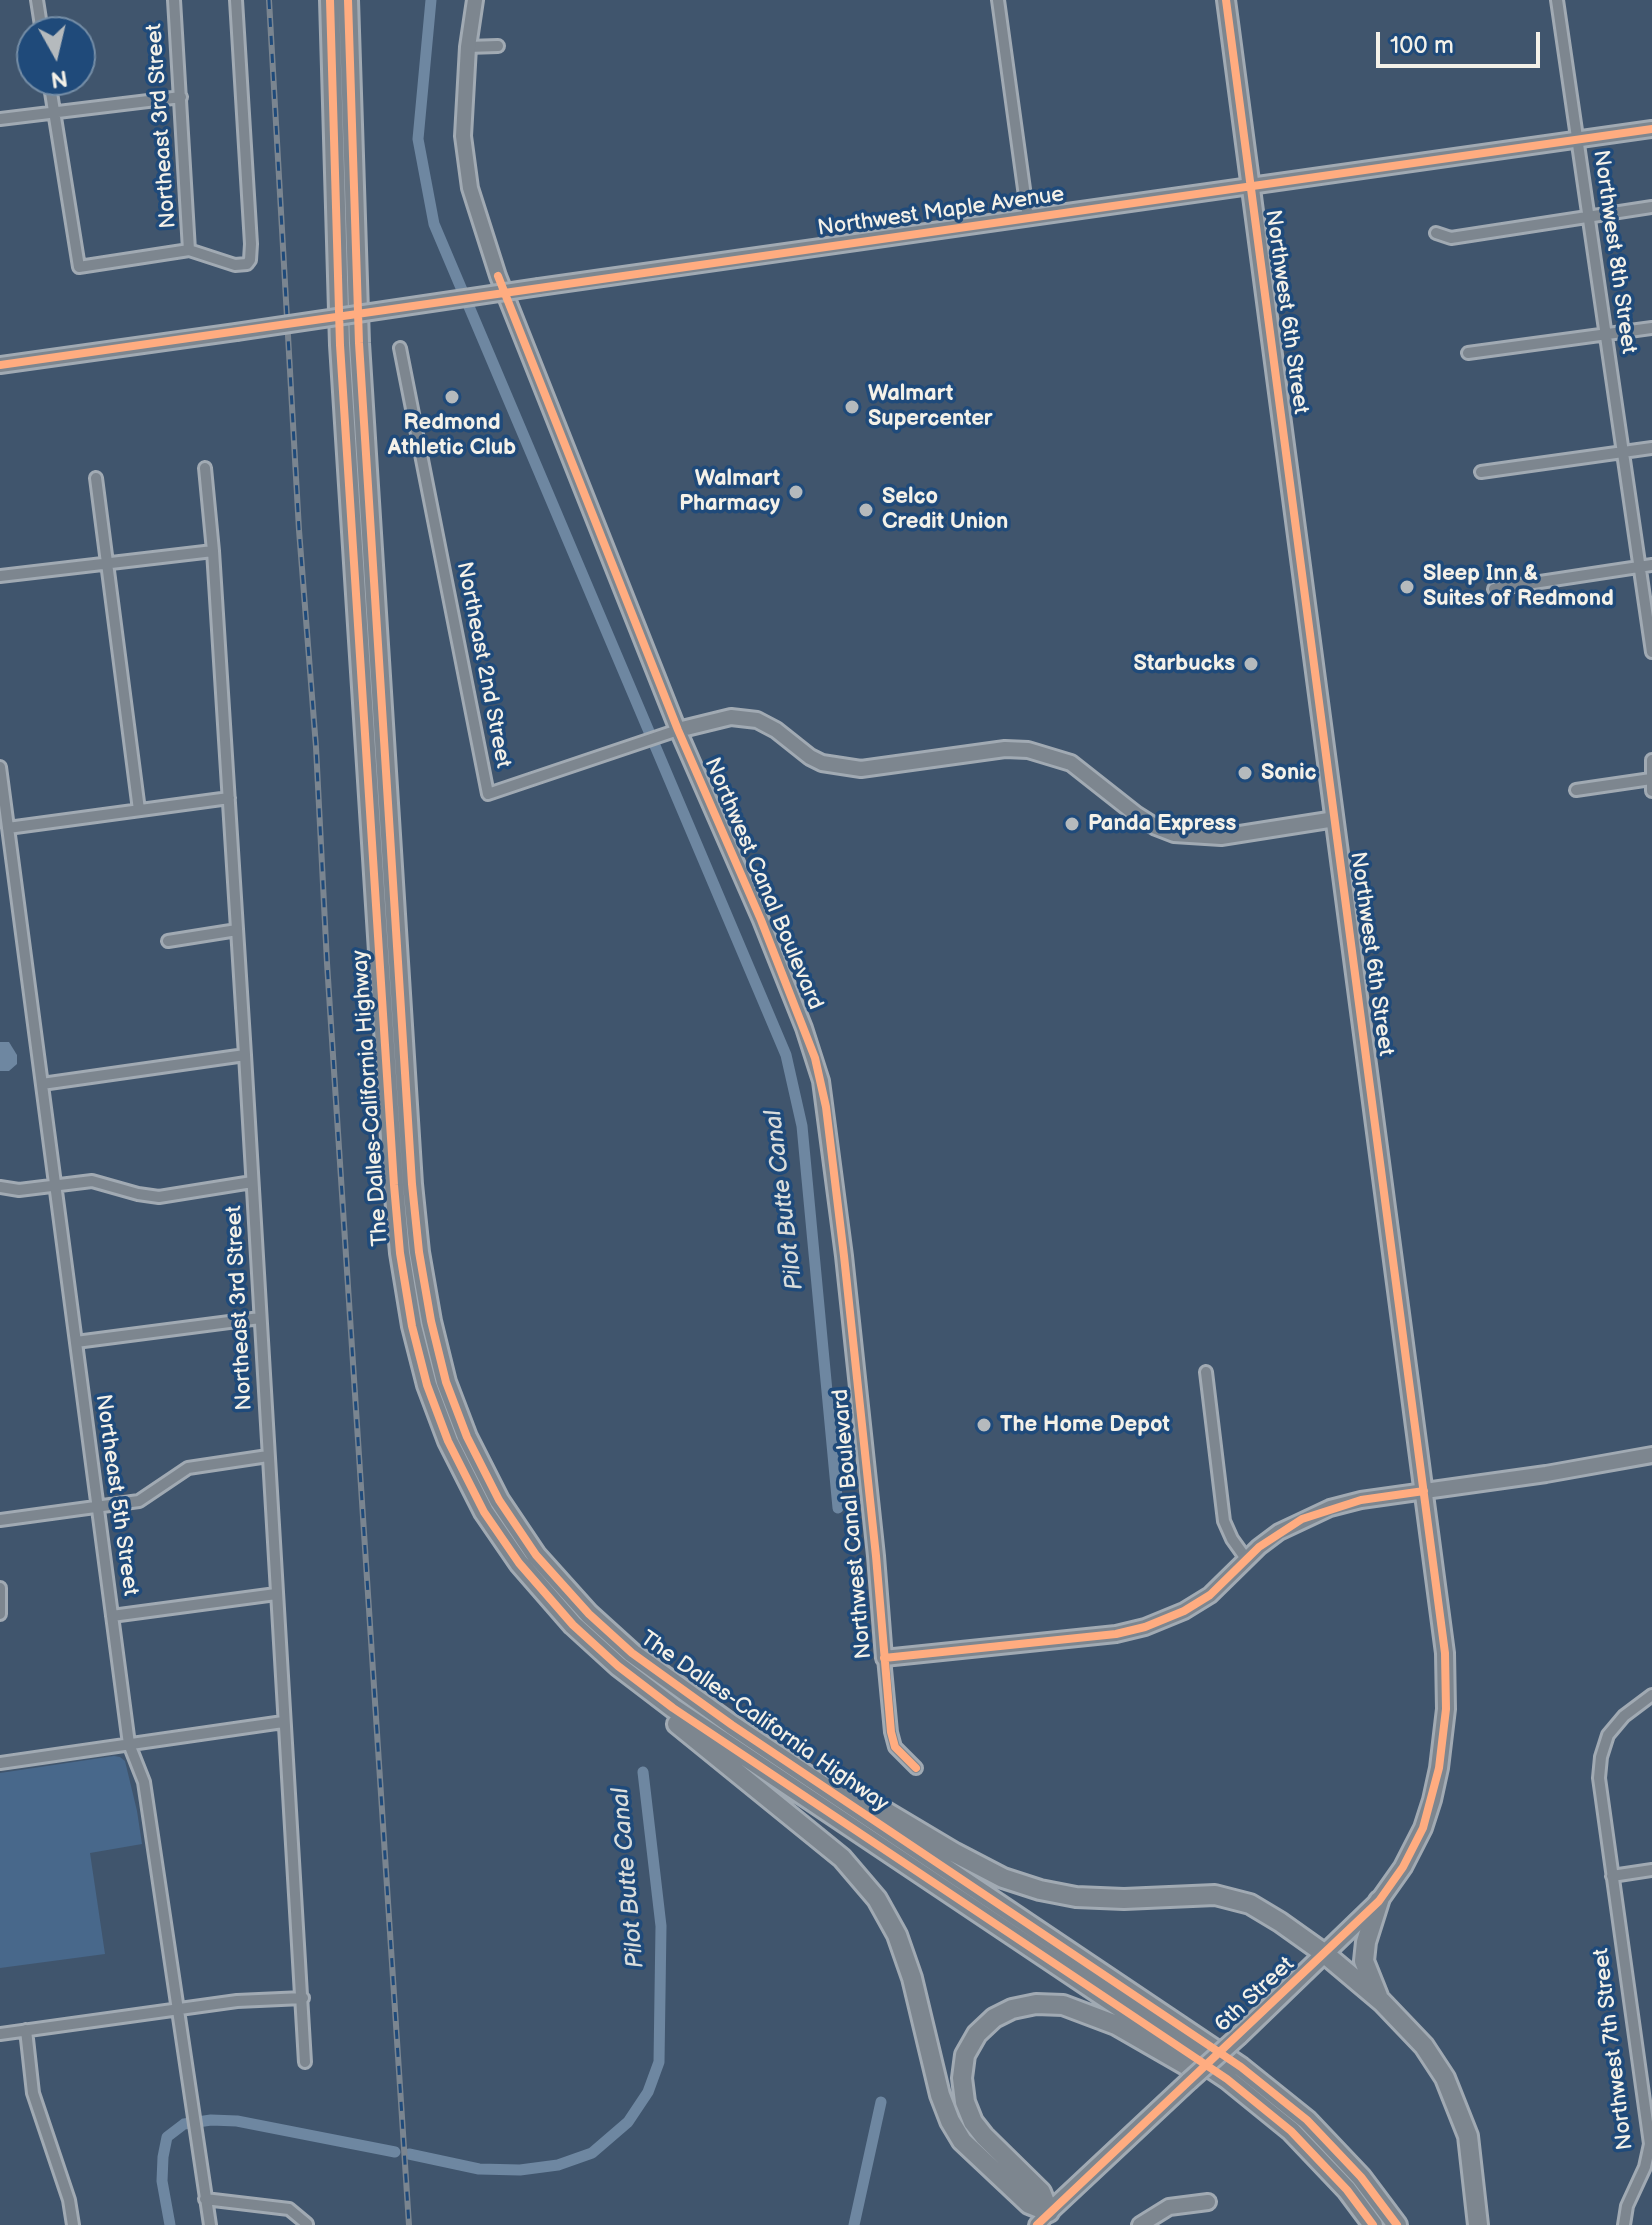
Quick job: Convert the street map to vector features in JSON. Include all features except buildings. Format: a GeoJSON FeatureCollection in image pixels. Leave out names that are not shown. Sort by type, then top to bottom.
{"type":"FeatureCollection","features":[{"type":"Feature","properties":{"kind":"highway","name":"The Dalles-California Highway"},"geometry":{"type":"LineString","coordinates":[[330,0],[340,345],[394,1185],[400,1253],[412,1326],[427,1385],[448,1441],[484,1512],[519,1563],[573,1625],[618,1666],[673,1708],[1203,2062],[1291,2131],[1347,2190],[1373,2225]]}},
{"type":"Feature","properties":{"kind":"highway","name":"The Dalles-California Highway"},"geometry":{"type":"LineString","coordinates":[[348,0],[359,343],[412,1184],[419,1252],[431,1321],[446,1382],[467,1437],[499,1500],[536,1555],[589,1614],[632,1653],[732,1725],[1241,2067],[1307,2120],[1361,2177],[1397,2225]]}},
{"type":"Feature","properties":{"kind":"highway"},"geometry":{"type":"LineString","coordinates":[[618,1666],[666,1715],[793,1815],[842,1858],[877,1899],[897,1935],[912,1978],[940,2095],[950,2121],[962,2141],[1043,2219]]}},
{"type":"Feature","properties":{"kind":"highway"},"geometry":{"type":"LineString","coordinates":[[732,1725],[1003,1878],[1076,1897],[1124,1899],[1215,1895],[1250,1904],[1325,1954],[1382,2002],[1424,2046],[1445,2078],[1468,2136],[1478,2225]]}},
{"type":"Feature","properties":{"kind":"highway"},"geometry":{"type":"LineString","coordinates":[[1379,1901],[1366,1942],[1364,1961],[1382,2002]]}},
{"type":"Feature","properties":{"kind":"highway"},"geometry":{"type":"LineString","coordinates":[[1043,2219],[1041,2192],[984,2136],[973,2122],[965,2102],[962,2078],[965,2055],[977,2034],[994,2018],[1012,2009],[1049,2004],[1089,2013],[1181,2061],[1291,2131]]}},
{"type":"Feature","properties":{"kind":"main road","name":"Northwest 6th Street"},"geometry":{"type":"LineString","coordinates":[[1226,0],[1445,1653],[1446,1709],[1439,1768],[1423,1828],[1403,1867],[1379,1901]]}},
{"type":"Feature","properties":{"kind":"main road","name":"6th Street"},"geometry":{"type":"LineString","coordinates":[[1043,2219],[1379,1901]]}},
{"type":"Feature","properties":{"kind":"street","name":"Northeast 3rd Street"},"geometry":{"type":"LineString","coordinates":[[174,0],[189,250]]}},
{"type":"Feature","properties":{"kind":"street"},"geometry":{"type":"LineString","coordinates":[[52,96],[79,267],[189,250],[235,265],[247,264],[250,260],[236,0]]}},
{"type":"Feature","properties":{"kind":"street","name":"Northwest Canal Boulevard"},"geometry":{"type":"LineString","coordinates":[[475,0],[468,47],[463,136],[470,188],[498,276],[674,731],[761,920],[804,1028],[821,1081],[844,1256],[891,1732],[895,1747],[916,1768]]}},
{"type":"Feature","properties":{"kind":"street"},"geometry":{"type":"LineString","coordinates":[[998,0],[1028,218]]}},
{"type":"Feature","properties":{"kind":"street","name":"Northwest 8th Street"},"geometry":{"type":"LineString","coordinates":[[1557,0],[1652,652]]}},
{"type":"Feature","properties":{"kind":"street"},"geometry":{"type":"LineString","coordinates":[[468,47],[498,46]]}},
{"type":"Feature","properties":{"kind":"street"},"geometry":{"type":"LineString","coordinates":[[0,119],[181,97]]}},
{"type":"Feature","properties":{"kind":"street","name":"Northwest Maple Avenue"},"geometry":{"type":"LineString","coordinates":[[0,365],[1652,129]]}},
{"type":"Feature","properties":{"kind":"street"},"geometry":{"type":"LineString","coordinates":[[1436,233],[1451,238],[1652,207]]}},
{"type":"Feature","properties":{"kind":"street"},"geometry":{"type":"LineString","coordinates":[[1468,353],[1652,328]]}},
{"type":"Feature","properties":{"kind":"street","name":"Northeast 2nd Street"},"geometry":{"type":"LineString","coordinates":[[400,348],[488,794],[674,731]]}},
{"type":"Feature","properties":{"kind":"street"},"geometry":{"type":"LineString","coordinates":[[1481,472],[1652,448]]}},
{"type":"Feature","properties":{"kind":"street","name":"Northeast 3rd Street"},"geometry":{"type":"LineString","coordinates":[[205,468],[229,798],[305,2062]]}},
{"type":"Feature","properties":{"kind":"street"},"geometry":{"type":"LineString","coordinates":[[96,478],[139,810]]}},
{"type":"Feature","properties":{"kind":"street"},"geometry":{"type":"LineString","coordinates":[[0,576],[213,551]]}},
{"type":"Feature","properties":{"kind":"street"},"geometry":{"type":"LineString","coordinates":[[1494,589],[1652,565]]}},
{"type":"Feature","properties":{"kind":"street"},"geometry":{"type":"LineString","coordinates":[[674,731],[731,717],[757,720],[822,763],[861,769],[1005,749],[1028,750],[1071,763],[1156,827],[1174,834],[1201,838],[1335,819]]}},
{"type":"Feature","properties":{"kind":"street"},"geometry":{"type":"LineString","coordinates":[[1652,760],[1652,791]]}},
{"type":"Feature","properties":{"kind":"street","name":"Northeast 5th Street"},"geometry":{"type":"LineString","coordinates":[[0,767],[129,1744],[144,1782],[210,2225]]}},
{"type":"Feature","properties":{"kind":"street"},"geometry":{"type":"LineString","coordinates":[[1576,790],[1651,779]]}},
{"type":"Feature","properties":{"kind":"street"},"geometry":{"type":"LineString","coordinates":[[8,828],[229,798]]}},
{"type":"Feature","properties":{"kind":"street"},"geometry":{"type":"LineString","coordinates":[[168,941],[237,930]]}},
{"type":"Feature","properties":{"kind":"street"},"geometry":{"type":"LineString","coordinates":[[42,1084],[245,1055]]}},
{"type":"Feature","properties":{"kind":"street"},"geometry":{"type":"LineString","coordinates":[[0,1187],[19,1190],[92,1181],[159,1197],[252,1182]]}},
{"type":"Feature","properties":{"kind":"street"},"geometry":{"type":"LineString","coordinates":[[76,1342],[260,1318]]}},
{"type":"Feature","properties":{"kind":"street"},"geometry":{"type":"LineString","coordinates":[[1206,1372],[1224,1521],[1247,1560]]}},
{"type":"Feature","properties":{"kind":"street"},"geometry":{"type":"LineString","coordinates":[[884,1658],[1116,1634],[1145,1627],[1184,1611],[1210,1595],[1279,1532],[1330,1508],[1361,1500],[1546,1474],[1652,1455]]}},
{"type":"Feature","properties":{"kind":"street"},"geometry":{"type":"LineString","coordinates":[[0,1520],[139,1501],[188,1468],[268,1456]]}},
{"type":"Feature","properties":{"kind":"street"},"geometry":{"type":"LineString","coordinates":[[0,1588],[0,1614]]}},
{"type":"Feature","properties":{"kind":"street"},"geometry":{"type":"LineString","coordinates":[[112,1616],[276,1594]]}},
{"type":"Feature","properties":{"kind":"street","name":"Northwest 7th Street"},"geometry":{"type":"LineString","coordinates":[[1624,2225],[1627,2206],[1645,2167],[1650,2144],[1650,2122],[1599,1778],[1608,1735],[1624,1716],[1652,1695]]}},
{"type":"Feature","properties":{"kind":"street"},"geometry":{"type":"LineString","coordinates":[[0,1763],[283,1722]]}},
{"type":"Feature","properties":{"kind":"street"},"geometry":{"type":"LineString","coordinates":[[1612,1876],[1652,1870]]}},
{"type":"Feature","properties":{"kind":"street"},"geometry":{"type":"LineString","coordinates":[[0,2034],[237,2001],[303,1998]]}},
{"type":"Feature","properties":{"kind":"street"},"geometry":{"type":"LineString","coordinates":[[26,2030],[33,2093],[69,2200],[73,2225]]}},
{"type":"Feature","properties":{"kind":"street"},"geometry":{"type":"LineString","coordinates":[[205,2199],[289,2209],[307,2224]]}},
{"type":"Feature","properties":{"kind":"street"},"geometry":{"type":"LineString","coordinates":[[1140,2225],[1169,2207],[1208,2202]]}},
{"type":"Feature","properties":{"kind":"shaded area"},"geometry":{"type":"Polygon","coordinates":[[[0,1042],[9,1042],[17,1055],[17,1064],[9,1071],[0,1071],[0,1042]]]}},
{"type":"Feature","properties":{"kind":"shaded area"},"geometry":{"type":"Polygon","coordinates":[[[114,1756],[125,1761],[142,1844],[90,1853],[105,1954],[0,1968],[0,1773],[114,1756]]]}},
{"type":"Feature","properties":{"kind":"waterway","name":"Pilot Butte Canal"},"geometry":{"type":"LineString","coordinates":[[431,0],[418,139],[434,224],[786,1055],[802,1126],[838,1508]]}},
{"type":"Feature","properties":{"kind":"waterway","name":"Pilot Butte Canal"},"geometry":{"type":"LineString","coordinates":[[409,2154],[479,2169],[520,2170],[558,2165],[592,2153],[628,2122],[648,2092],[659,2062],[661,1926],[643,1772]]}},
{"type":"Feature","properties":{"kind":"waterway"},"geometry":{"type":"LineString","coordinates":[[854,2225],[881,2102]]}},
{"type":"Feature","properties":{"kind":"waterway","name":"Pilot Butte Canal"},"geometry":{"type":"LineString","coordinates":[[170,2225],[162,2181],[163,2157],[167,2137],[184,2124],[211,2120],[237,2121],[395,2152]]}},
{"type":"Feature","properties":{"kind":"railway"},"geometry":{"type":"LineString","coordinates":[[269,0],[299,530],[316,747],[327,963],[409,2225]]}},
{"type":"Feature","properties":{"kind":"cycle path"},"geometry":{"type":"LineString","coordinates":[[330,0],[340,345],[394,1185],[400,1253],[412,1326],[427,1385],[448,1441],[484,1512],[519,1563],[573,1625],[618,1666],[673,1708],[1227,2079],[1291,2131],[1347,2190],[1373,2225]]}},
{"type":"Feature","properties":{"kind":"cycle path"},"geometry":{"type":"LineString","coordinates":[[348,0],[359,343],[412,1184],[419,1252],[431,1321],[446,1382],[467,1437],[499,1500],[536,1555],[589,1614],[632,1653],[732,1725],[1241,2067],[1307,2120],[1361,2177],[1397,2225]]}},
{"type":"Feature","properties":{"kind":"cycle path"},"geometry":{"type":"LineString","coordinates":[[1037,2225],[1379,1901],[1403,1867],[1423,1828],[1439,1768],[1446,1709],[1445,1653],[1226,0]]}},
{"type":"Feature","properties":{"kind":"cycle path"},"geometry":{"type":"LineString","coordinates":[[0,365],[1652,129]]}},
{"type":"Feature","properties":{"kind":"cycle path"},"geometry":{"type":"LineString","coordinates":[[498,276],[678,730],[761,920],[815,1058],[826,1107],[844,1256],[891,1732],[895,1747],[916,1768]]}},
{"type":"Feature","properties":{"kind":"cycle path"},"geometry":{"type":"LineString","coordinates":[[884,1658],[1116,1634],[1145,1627],[1184,1611],[1210,1595],[1259,1547],[1302,1519],[1361,1500],[1424,1491]]}},
{"type":"Feature","properties":{"kind":"place","name":"Redmond Athletic Club"},"geometry":{"type":"Point","coordinates":[452,397]}},
{"type":"Feature","properties":{"kind":"place","name":"Walmart Supercenter"},"geometry":{"type":"Point","coordinates":[852,407]}},
{"type":"Feature","properties":{"kind":"place","name":"Walmart Pharmacy"},"geometry":{"type":"Point","coordinates":[796,492]}},
{"type":"Feature","properties":{"kind":"place","name":"Selco Credit Union"},"geometry":{"type":"Point","coordinates":[866,510]}},
{"type":"Feature","properties":{"kind":"place","name":"Sleep Inn & Suites of Redmond"},"geometry":{"type":"Point","coordinates":[1407,587]}},
{"type":"Feature","properties":{"kind":"place","name":"Starbucks"},"geometry":{"type":"Point","coordinates":[1251,664]}},
{"type":"Feature","properties":{"kind":"place","name":"Sonic"},"geometry":{"type":"Point","coordinates":[1245,773]}},
{"type":"Feature","properties":{"kind":"place","name":"Panda Express"},"geometry":{"type":"Point","coordinates":[1072,824]}},
{"type":"Feature","properties":{"kind":"place","name":"The Home Depot"},"geometry":{"type":"Point","coordinates":[984,1425]}}]}
